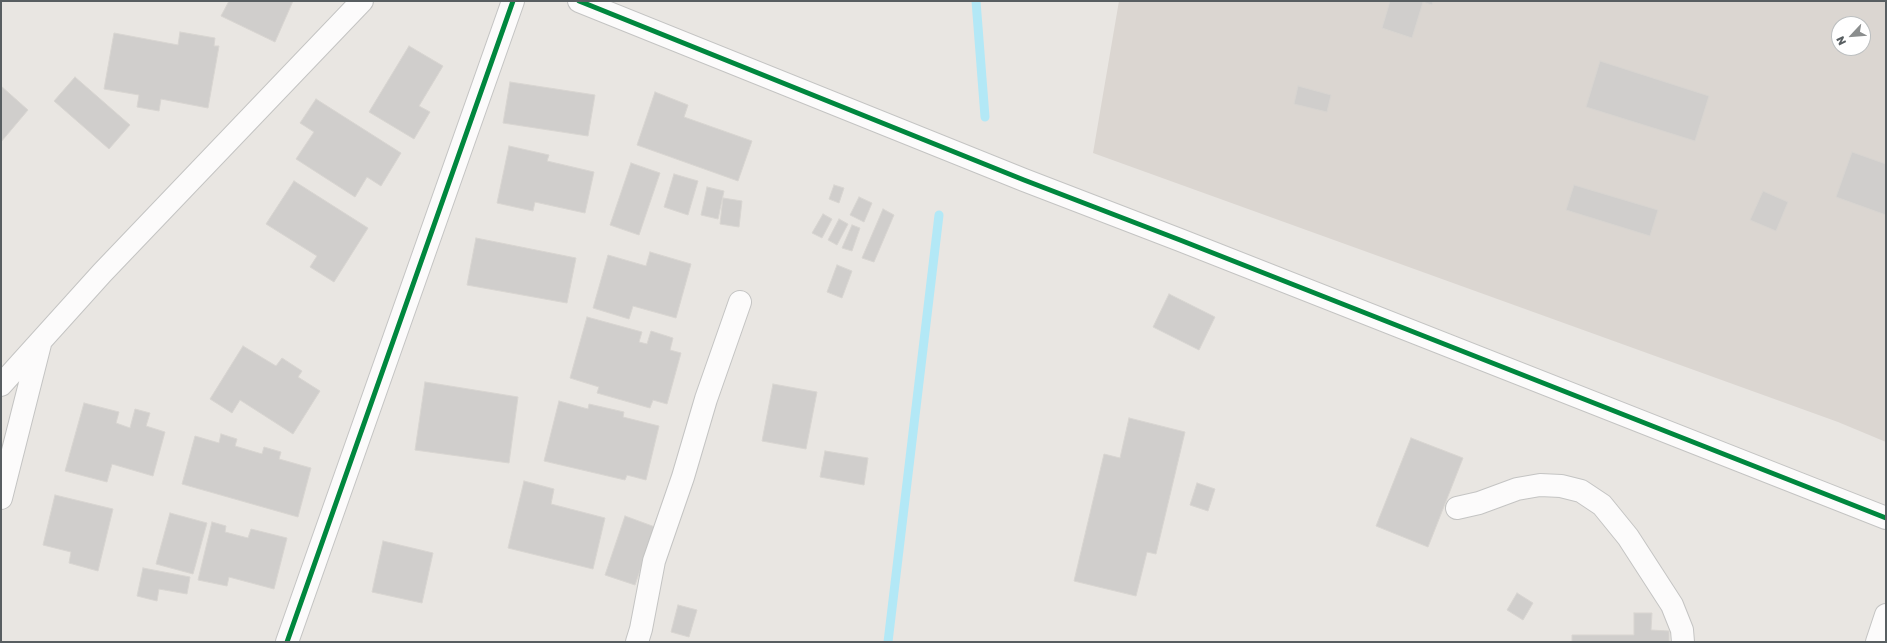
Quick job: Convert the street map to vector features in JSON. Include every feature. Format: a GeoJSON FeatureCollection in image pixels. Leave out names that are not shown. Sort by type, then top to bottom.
{"type":"FeatureCollection","features":[{"type":"Feature","properties":{"kind":"street"},"geometry":{"type":"LineString","coordinates":[[1,385],[102,273],[362,1]]}},
{"type":"Feature","properties":{"kind":"street"},"geometry":{"type":"LineString","coordinates":[[287,642],[513,1]]}},
{"type":"Feature","properties":{"kind":"street"},"geometry":{"type":"LineString","coordinates":[[579,1],[1024,180],[1195,245],[1886,518]]}},
{"type":"Feature","properties":{"kind":"street"},"geometry":{"type":"LineString","coordinates":[[637,642],[641,629],[654,561],[683,477],[706,399],[740,302]]}},
{"type":"Feature","properties":{"kind":"street"},"geometry":{"type":"LineString","coordinates":[[1,498],[40,342]]}},
{"type":"Feature","properties":{"kind":"street"},"geometry":{"type":"LineString","coordinates":[[1457,508],[1479,503],[1517,489],[1540,485],[1561,486],[1581,491],[1602,505],[1628,537],[1672,605],[1682,630],[1682,642]]}},
{"type":"Feature","properties":{"kind":"street"},"geometry":{"type":"LineString","coordinates":[[1877,642],[1886,615]]}},
{"type":"Feature","properties":{"kind":"shaded area"},"geometry":{"type":"Polygon","coordinates":[[[1119,1],[1886,1],[1886,442],[1838,422],[1093,153],[1119,1]]]}},
{"type":"Feature","properties":{"kind":"building"},"geometry":{"type":"Polygon","coordinates":[[[229,1],[293,1],[275,42],[221,16],[229,1]]]}},
{"type":"Feature","properties":{"kind":"building"},"geometry":{"type":"Polygon","coordinates":[[[1390,1],[1433,1],[1432,5],[1423,2],[1412,38],[1382,28],[1390,1]]]}},
{"type":"Feature","properties":{"kind":"building"},"geometry":{"type":"Polygon","coordinates":[[[180,32],[215,38],[214,46],[219,46],[208,108],[161,99],[159,111],[137,107],[139,95],[104,89],[114,33],[178,45],[180,32]]]}},
{"type":"Feature","properties":{"kind":"building"},"geometry":{"type":"Polygon","coordinates":[[[409,46],[443,66],[419,106],[430,112],[414,139],[369,112],[409,46]]]}},
{"type":"Feature","properties":{"kind":"building"},"geometry":{"type":"Polygon","coordinates":[[[1600,61],[1709,96],[1695,141],[1586,107],[1600,61]]]}},
{"type":"Feature","properties":{"kind":"building"},"geometry":{"type":"Polygon","coordinates":[[[75,77],[130,125],[109,149],[54,101],[75,77]]]}},
{"type":"Feature","properties":{"kind":"building"},"geometry":{"type":"Polygon","coordinates":[[[510,82],[595,95],[588,136],[503,123],[510,82]]]}},
{"type":"Feature","properties":{"kind":"building"},"geometry":{"type":"Polygon","coordinates":[[[1,86],[28,110],[1,142],[1,86]]]}},
{"type":"Feature","properties":{"kind":"building"},"geometry":{"type":"Polygon","coordinates":[[[1298,86],[1331,95],[1327,112],[1294,104],[1298,86]]]}},
{"type":"Feature","properties":{"kind":"building"},"geometry":{"type":"Polygon","coordinates":[[[655,92],[688,105],[684,117],[752,141],[738,181],[637,145],[655,92]]]}},
{"type":"Feature","properties":{"kind":"building"},"geometry":{"type":"Polygon","coordinates":[[[316,99],[401,153],[381,186],[367,177],[355,197],[296,159],[314,132],[300,123],[316,99]]]}},
{"type":"Feature","properties":{"kind":"building"},"geometry":{"type":"Polygon","coordinates":[[[509,146],[549,155],[547,161],[594,172],[585,213],[535,202],[533,211],[497,203],[509,146]]]}},
{"type":"Feature","properties":{"kind":"building"},"geometry":{"type":"Polygon","coordinates":[[[1852,152],[1886,164],[1886,215],[1836,197],[1852,152]]]}},
{"type":"Feature","properties":{"kind":"building"},"geometry":{"type":"Polygon","coordinates":[[[631,163],[660,173],[639,235],[610,225],[631,163]]]}},
{"type":"Feature","properties":{"kind":"building"},"geometry":{"type":"Polygon","coordinates":[[[674,174],[698,181],[688,215],[664,207],[674,174]]]}},
{"type":"Feature","properties":{"kind":"building"},"geometry":{"type":"Polygon","coordinates":[[[294,181],[368,228],[334,282],[310,267],[317,256],[266,224],[294,181]]]}},
{"type":"Feature","properties":{"kind":"building"},"geometry":{"type":"Polygon","coordinates":[[[834,185],[844,188],[839,203],[829,199],[834,185]]]}},
{"type":"Feature","properties":{"kind":"building"},"geometry":{"type":"Polygon","coordinates":[[[1574,185],[1658,210],[1650,236],[1566,210],[1574,185]]]}},
{"type":"Feature","properties":{"kind":"building"},"geometry":{"type":"Polygon","coordinates":[[[707,187],[724,191],[718,219],[701,215],[707,187]]]}},
{"type":"Feature","properties":{"kind":"building"},"geometry":{"type":"Polygon","coordinates":[[[1763,191],[1788,202],[1776,231],[1750,220],[1763,191]]]}},
{"type":"Feature","properties":{"kind":"building"},"geometry":{"type":"Polygon","coordinates":[[[859,197],[872,203],[864,222],[850,215],[859,197]]]}},
{"type":"Feature","properties":{"kind":"building"},"geometry":{"type":"Polygon","coordinates":[[[723,198],[742,201],[739,227],[720,224],[723,198]]]}},
{"type":"Feature","properties":{"kind":"building"},"geometry":{"type":"Polygon","coordinates":[[[883,209],[894,215],[874,262],[862,258],[883,209]]]}},
{"type":"Feature","properties":{"kind":"building"},"geometry":{"type":"Polygon","coordinates":[[[823,214],[832,219],[822,238],[812,233],[823,214]]]}},
{"type":"Feature","properties":{"kind":"building"},"geometry":{"type":"Polygon","coordinates":[[[839,219],[848,224],[837,245],[828,240],[839,219]]]}},
{"type":"Feature","properties":{"kind":"building"},"geometry":{"type":"Polygon","coordinates":[[[852,225],[860,228],[852,251],[842,248],[852,225]]]}},
{"type":"Feature","properties":{"kind":"building"},"geometry":{"type":"Polygon","coordinates":[[[476,238],[576,258],[567,303],[467,285],[476,238]]]}},
{"type":"Feature","properties":{"kind":"building"},"geometry":{"type":"Polygon","coordinates":[[[650,252],[691,264],[676,318],[633,306],[629,319],[593,308],[608,255],[646,266],[650,252]]]}},
{"type":"Feature","properties":{"kind":"building"},"geometry":{"type":"Polygon","coordinates":[[[837,265],[852,271],[842,298],[827,292],[837,265]]]}},
{"type":"Feature","properties":{"kind":"building"},"geometry":{"type":"Polygon","coordinates":[[[1169,294],[1215,317],[1199,350],[1153,327],[1169,294]]]}},
{"type":"Feature","properties":{"kind":"building"},"geometry":{"type":"Polygon","coordinates":[[[587,317],[642,332],[639,342],[647,344],[651,331],[673,338],[670,350],[681,353],[667,404],[653,400],[650,408],[597,393],[599,387],[570,378],[587,317]]]}},
{"type":"Feature","properties":{"kind":"building"},"geometry":{"type":"Polygon","coordinates":[[[243,346],[276,366],[282,358],[302,371],[298,377],[320,391],[293,434],[240,400],[232,413],[210,399],[243,346]]]}},
{"type":"Feature","properties":{"kind":"building"},"geometry":{"type":"Polygon","coordinates":[[[425,382],[518,397],[509,463],[415,450],[425,382]]]}},
{"type":"Feature","properties":{"kind":"building"},"geometry":{"type":"Polygon","coordinates":[[[773,384],[817,392],[806,449],[762,441],[773,384]]]}},
{"type":"Feature","properties":{"kind":"building"},"geometry":{"type":"Polygon","coordinates":[[[559,401],[588,409],[589,404],[624,412],[623,417],[659,426],[646,480],[627,475],[625,480],[544,461],[559,401]]]}},
{"type":"Feature","properties":{"kind":"building"},"geometry":{"type":"Polygon","coordinates":[[[84,403],[119,412],[116,423],[130,428],[135,409],[150,413],[146,426],[165,432],[153,476],[112,464],[107,482],[65,471],[84,403]]]}},
{"type":"Feature","properties":{"kind":"building"},"geometry":{"type":"Polygon","coordinates":[[[1129,418],[1185,432],[1156,554],[1147,552],[1136,596],[1074,581],[1104,454],[1120,458],[1129,418]]]}},
{"type":"Feature","properties":{"kind":"building"},"geometry":{"type":"Polygon","coordinates":[[[221,434],[237,439],[235,446],[262,454],[264,447],[281,452],[279,459],[311,468],[298,517],[182,484],[195,436],[219,443],[221,434]]]}},
{"type":"Feature","properties":{"kind":"building"},"geometry":{"type":"Polygon","coordinates":[[[1411,438],[1463,458],[1428,547],[1376,526],[1411,438]]]}},
{"type":"Feature","properties":{"kind":"building"},"geometry":{"type":"Polygon","coordinates":[[[825,451],[868,458],[864,485],[820,477],[825,451]]]}},
{"type":"Feature","properties":{"kind":"building"},"geometry":{"type":"Polygon","coordinates":[[[524,481],[554,489],[551,504],[605,518],[593,569],[508,548],[524,481]]]}},
{"type":"Feature","properties":{"kind":"building"},"geometry":{"type":"Polygon","coordinates":[[[1197,483],[1215,489],[1208,511],[1190,505],[1197,483]]]}},
{"type":"Feature","properties":{"kind":"building"},"geometry":{"type":"Polygon","coordinates":[[[55,495],[113,509],[98,571],[69,563],[71,552],[43,545],[55,495]]]}},
{"type":"Feature","properties":{"kind":"building"},"geometry":{"type":"Polygon","coordinates":[[[170,513],[207,523],[193,574],[156,564],[170,513]]]}},
{"type":"Feature","properties":{"kind":"building"},"geometry":{"type":"Polygon","coordinates":[[[625,516],[655,527],[635,585],[605,575],[625,516]]]}},
{"type":"Feature","properties":{"kind":"building"},"geometry":{"type":"Polygon","coordinates":[[[212,522],[226,526],[225,532],[248,538],[251,529],[287,538],[274,589],[229,577],[227,586],[198,580],[212,522]]]}},
{"type":"Feature","properties":{"kind":"building"},"geometry":{"type":"Polygon","coordinates":[[[383,541],[433,553],[422,603],[372,592],[383,541]]]}},
{"type":"Feature","properties":{"kind":"building"},"geometry":{"type":"Polygon","coordinates":[[[143,568],[190,577],[187,594],[159,589],[157,601],[137,596],[143,568]]]}},
{"type":"Feature","properties":{"kind":"building"},"geometry":{"type":"Polygon","coordinates":[[[1517,593],[1533,603],[1523,620],[1507,610],[1517,593]]]}},
{"type":"Feature","properties":{"kind":"building"},"geometry":{"type":"Polygon","coordinates":[[[678,605],[697,610],[689,637],[671,632],[678,605]]]}},
{"type":"Feature","properties":{"kind":"building"},"geometry":{"type":"Polygon","coordinates":[[[1634,613],[1652,613],[1651,630],[1669,631],[1669,642],[1572,642],[1572,635],[1634,635],[1634,613]]]}},
{"type":"Feature","properties":{"kind":"waterway"},"geometry":{"type":"LineString","coordinates":[[976,1],[985,117]]}},
{"type":"Feature","properties":{"kind":"waterway"},"geometry":{"type":"LineString","coordinates":[[888,642],[939,215]]}},
{"type":"Feature","properties":{"kind":"cycle path"},"geometry":{"type":"LineString","coordinates":[[287,642],[513,1]]}},
{"type":"Feature","properties":{"kind":"cycle path"},"geometry":{"type":"LineString","coordinates":[[579,1],[1024,180],[1886,518]]}}]}
